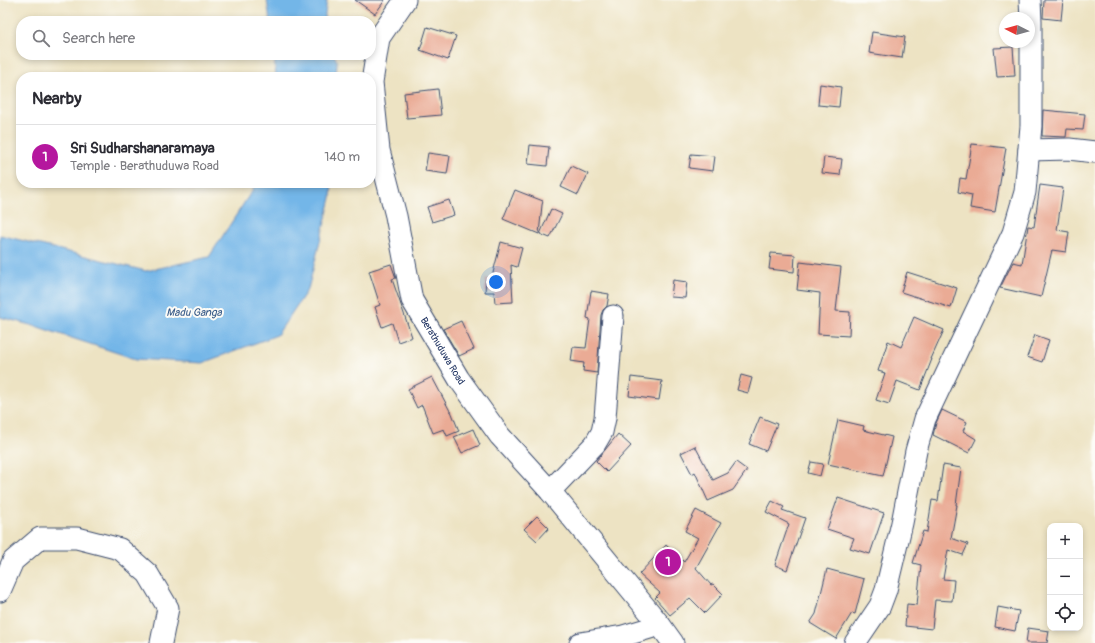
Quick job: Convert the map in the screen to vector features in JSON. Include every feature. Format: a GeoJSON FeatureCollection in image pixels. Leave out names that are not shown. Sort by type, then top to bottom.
{"type":"FeatureCollection","features":[{"type":"Feature","properties":{"kind":"street","name":"Berathuduwa Road"},"geometry":{"type":"LineString","coordinates":[[376,57],[379,38],[405,0]]}},
{"type":"Feature","properties":{"kind":"street"},"geometry":{"type":"LineString","coordinates":[[855,643],[880,606],[886,590],[902,523],[916,451],[925,419],[1013,233],[1025,192],[1031,126],[1030,0]]}},
{"type":"Feature","properties":{"kind":"street","name":"Berathuduwa Road"},"geometry":{"type":"LineString","coordinates":[[374,72],[376,60]]}},
{"type":"Feature","properties":{"kind":"street","name":"Berathuduwa Road"},"geometry":{"type":"LineString","coordinates":[[376,121],[379,150],[396,216],[412,300],[459,379],[500,436],[550,491],[660,625],[673,643]]}},
{"type":"Feature","properties":{"kind":"street"},"geometry":{"type":"LineString","coordinates":[[1029,150],[1069,150],[1095,152]]}},
{"type":"Feature","properties":{"kind":"street"},"geometry":{"type":"LineString","coordinates":[[550,491],[595,444],[602,432],[606,418],[613,316]]}},
{"type":"Feature","properties":{"kind":"street"},"geometry":{"type":"LineString","coordinates":[[0,591],[13,561],[40,538],[77,538],[120,549],[148,574],[168,608],[161,643]]}},
{"type":"Feature","properties":{"kind":"street"},"geometry":{"type":"LineString","coordinates":[[580,643],[623,636],[660,625]]}},
{"type":"Feature","properties":{"kind":"water"},"geometry":{"type":"Polygon","coordinates":[[[267,0],[327,0],[325,16],[269,16],[267,0]]]}},
{"type":"Feature","properties":{"kind":"water"},"geometry":{"type":"Polygon","coordinates":[[[274,60],[337,61],[336,72],[276,72],[274,60]]]}},
{"type":"Feature","properties":{"kind":"water","name":"Madu Ganga"},"geometry":{"type":"Polygon","coordinates":[[[254,188],[332,188],[331,198],[308,289],[277,335],[202,363],[136,359],[38,327],[0,317],[0,235],[146,271],[209,257],[254,188]]]}},
{"type":"Feature","properties":{"kind":"building"},"geometry":{"type":"Polygon","coordinates":[[[355,0],[385,0],[375,14],[355,0]]]}},
{"type":"Feature","properties":{"kind":"building"},"geometry":{"type":"Polygon","coordinates":[[[1044,0],[1063,0],[1061,20],[1043,18],[1044,0]]]}},
{"type":"Feature","properties":{"kind":"building"},"geometry":{"type":"Polygon","coordinates":[[[427,27],[456,36],[448,60],[420,50],[427,27]]]}},
{"type":"Feature","properties":{"kind":"building"},"geometry":{"type":"Polygon","coordinates":[[[872,32],[905,37],[902,58],[869,53],[872,32]]]}},
{"type":"Feature","properties":{"kind":"building"},"geometry":{"type":"Polygon","coordinates":[[[994,48],[1013,48],[1015,76],[997,77],[994,48]]]}},
{"type":"Feature","properties":{"kind":"building"},"geometry":{"type":"Polygon","coordinates":[[[820,84],[841,87],[839,107],[818,105],[820,84]]]}},
{"type":"Feature","properties":{"kind":"building"},"geometry":{"type":"Polygon","coordinates":[[[438,89],[441,115],[407,118],[404,93],[438,89]]]}},
{"type":"Feature","properties":{"kind":"building"},"geometry":{"type":"Polygon","coordinates":[[[1043,110],[1085,114],[1083,130],[1067,129],[1066,137],[1042,136],[1043,110]]]}},
{"type":"Feature","properties":{"kind":"building"},"geometry":{"type":"Polygon","coordinates":[[[972,144],[1006,148],[995,212],[970,208],[972,195],[958,192],[960,178],[966,179],[972,144]]]}},
{"type":"Feature","properties":{"kind":"building"},"geometry":{"type":"Polygon","coordinates":[[[530,145],[549,147],[547,166],[528,164],[530,145]]]}},
{"type":"Feature","properties":{"kind":"building"},"geometry":{"type":"Polygon","coordinates":[[[428,153],[450,156],[447,174],[425,171],[428,153]]]}},
{"type":"Feature","properties":{"kind":"building"},"geometry":{"type":"Polygon","coordinates":[[[691,154],[715,156],[713,171],[689,168],[691,154]]]}},
{"type":"Feature","properties":{"kind":"building"},"geometry":{"type":"Polygon","coordinates":[[[824,157],[842,159],[840,175],[822,173],[824,157]]]}},
{"type":"Feature","properties":{"kind":"building"},"geometry":{"type":"Polygon","coordinates":[[[571,166],[588,174],[578,195],[561,187],[571,166]]]}},
{"type":"Feature","properties":{"kind":"building"},"geometry":{"type":"Polygon","coordinates":[[[1040,185],[1063,188],[1057,230],[1069,232],[1066,252],[1052,250],[1041,297],[1000,288],[1013,262],[1022,264],[1028,226],[1034,227],[1040,185]]]}},
{"type":"Feature","properties":{"kind":"building"},"geometry":{"type":"Polygon","coordinates":[[[515,190],[543,201],[539,234],[503,219],[515,190]]]}},
{"type":"Feature","properties":{"kind":"building"},"geometry":{"type":"Polygon","coordinates":[[[449,200],[454,215],[432,222],[427,207],[449,200]]]}},
{"type":"Feature","properties":{"kind":"building"},"geometry":{"type":"Polygon","coordinates":[[[551,209],[562,214],[550,238],[540,234],[551,209]]]}},
{"type":"Feature","properties":{"kind":"building"},"geometry":{"type":"Polygon","coordinates":[[[501,242],[522,248],[517,267],[511,265],[513,302],[495,303],[494,292],[485,292],[486,279],[493,279],[493,273],[501,242]]]}},
{"type":"Feature","properties":{"kind":"building"},"geometry":{"type":"Polygon","coordinates":[[[771,253],[795,255],[794,272],[769,269],[771,253]]]}},
{"type":"Feature","properties":{"kind":"building"},"geometry":{"type":"Polygon","coordinates":[[[800,262],[841,267],[836,311],[850,312],[849,336],[818,334],[820,293],[797,290],[800,262]]]}},
{"type":"Feature","properties":{"kind":"building"},"geometry":{"type":"Polygon","coordinates":[[[391,264],[396,278],[392,279],[412,337],[398,342],[392,323],[382,327],[375,307],[380,305],[369,271],[391,264]]]}},
{"type":"Feature","properties":{"kind":"building"},"geometry":{"type":"Polygon","coordinates":[[[907,272],[957,288],[951,308],[901,292],[907,272]]]}},
{"type":"Feature","properties":{"kind":"building"},"geometry":{"type":"Polygon","coordinates":[[[673,280],[687,282],[685,298],[671,297],[673,280]]]}},
{"type":"Feature","properties":{"kind":"building"},"geometry":{"type":"Polygon","coordinates":[[[591,291],[609,294],[607,306],[601,315],[597,373],[583,371],[584,363],[571,361],[573,347],[586,348],[590,319],[587,318],[591,291]]]}},
{"type":"Feature","properties":{"kind":"building"},"geometry":{"type":"Polygon","coordinates":[[[914,317],[944,330],[931,359],[920,390],[897,381],[889,404],[876,400],[885,373],[878,371],[888,341],[901,347],[914,317]]]}},
{"type":"Feature","properties":{"kind":"building"},"geometry":{"type":"Polygon","coordinates":[[[461,321],[474,349],[459,356],[443,329],[461,321]]]}},
{"type":"Feature","properties":{"kind":"building"},"geometry":{"type":"Polygon","coordinates":[[[1035,335],[1049,340],[1042,362],[1027,357],[1035,335]]]}},
{"type":"Feature","properties":{"kind":"building"},"geometry":{"type":"Polygon","coordinates":[[[741,375],[752,378],[748,393],[737,390],[741,375]]]}},
{"type":"Feature","properties":{"kind":"building"},"geometry":{"type":"Polygon","coordinates":[[[432,377],[451,411],[459,431],[447,436],[444,429],[433,433],[422,405],[417,408],[408,389],[432,377]]]}},
{"type":"Feature","properties":{"kind":"building"},"geometry":{"type":"Polygon","coordinates":[[[631,377],[662,381],[659,400],[629,396],[631,377]]]}},
{"type":"Feature","properties":{"kind":"building"},"geometry":{"type":"Polygon","coordinates":[[[942,410],[967,422],[963,431],[976,439],[969,453],[933,435],[936,423],[942,410]]]}},
{"type":"Feature","properties":{"kind":"building"},"geometry":{"type":"Polygon","coordinates":[[[760,417],[777,424],[766,451],[749,444],[760,417]]]}},
{"type":"Feature","properties":{"kind":"building"},"geometry":{"type":"Polygon","coordinates":[[[838,420],[864,426],[863,430],[892,437],[883,476],[828,464],[838,420]]]}},
{"type":"Feature","properties":{"kind":"building"},"geometry":{"type":"Polygon","coordinates":[[[473,429],[480,445],[462,453],[454,437],[473,429]]]}},
{"type":"Feature","properties":{"kind":"building"},"geometry":{"type":"Polygon","coordinates":[[[618,434],[631,446],[607,472],[596,461],[618,434]]]}},
{"type":"Feature","properties":{"kind":"building"},"geometry":{"type":"Polygon","coordinates":[[[695,446],[713,480],[728,473],[736,462],[747,470],[733,490],[708,501],[695,472],[692,474],[681,453],[695,446]]]}},
{"type":"Feature","properties":{"kind":"building"},"geometry":{"type":"Polygon","coordinates":[[[811,462],[823,464],[820,476],[808,473],[811,462]]]}},
{"type":"Feature","properties":{"kind":"building"},"geometry":{"type":"Polygon","coordinates":[[[943,465],[961,468],[957,505],[951,538],[968,544],[963,555],[948,550],[943,579],[954,580],[952,601],[935,600],[932,629],[905,626],[907,604],[917,605],[921,565],[913,563],[923,531],[927,532],[932,500],[938,501],[943,465]]]}},
{"type":"Feature","properties":{"kind":"building"},"geometry":{"type":"Polygon","coordinates":[[[838,498],[884,513],[870,554],[850,548],[854,538],[827,529],[838,498]]]}},
{"type":"Feature","properties":{"kind":"building"},"geometry":{"type":"Polygon","coordinates":[[[772,501],[784,507],[782,510],[805,518],[787,570],[775,565],[789,524],[766,512],[772,501]]]}},
{"type":"Feature","properties":{"kind":"building"},"geometry":{"type":"Polygon","coordinates":[[[696,510],[721,523],[696,568],[711,585],[713,584],[723,594],[705,613],[690,598],[670,615],[655,598],[660,593],[639,574],[666,545],[684,562],[698,538],[685,531],[696,510]]]}},
{"type":"Feature","properties":{"kind":"building"},"geometry":{"type":"Polygon","coordinates":[[[537,516],[549,528],[537,541],[524,529],[537,516]]]}},
{"type":"Feature","properties":{"kind":"building"},"geometry":{"type":"Polygon","coordinates":[[[827,569],[864,579],[855,614],[852,613],[836,639],[810,623],[816,614],[827,569]]]}},
{"type":"Feature","properties":{"kind":"building"},"geometry":{"type":"Polygon","coordinates":[[[998,607],[1019,611],[1015,631],[995,627],[998,607]]]}},
{"type":"Feature","properties":{"kind":"building"},"geometry":{"type":"Polygon","coordinates":[[[1028,628],[1049,631],[1047,643],[1026,643],[1028,628]]]}},
{"type":"Feature","properties":{"kind":"place","name":"Sri Sudharshanaramaya"},"geometry":{"type":"Point","coordinates":[668,562]}}]}
